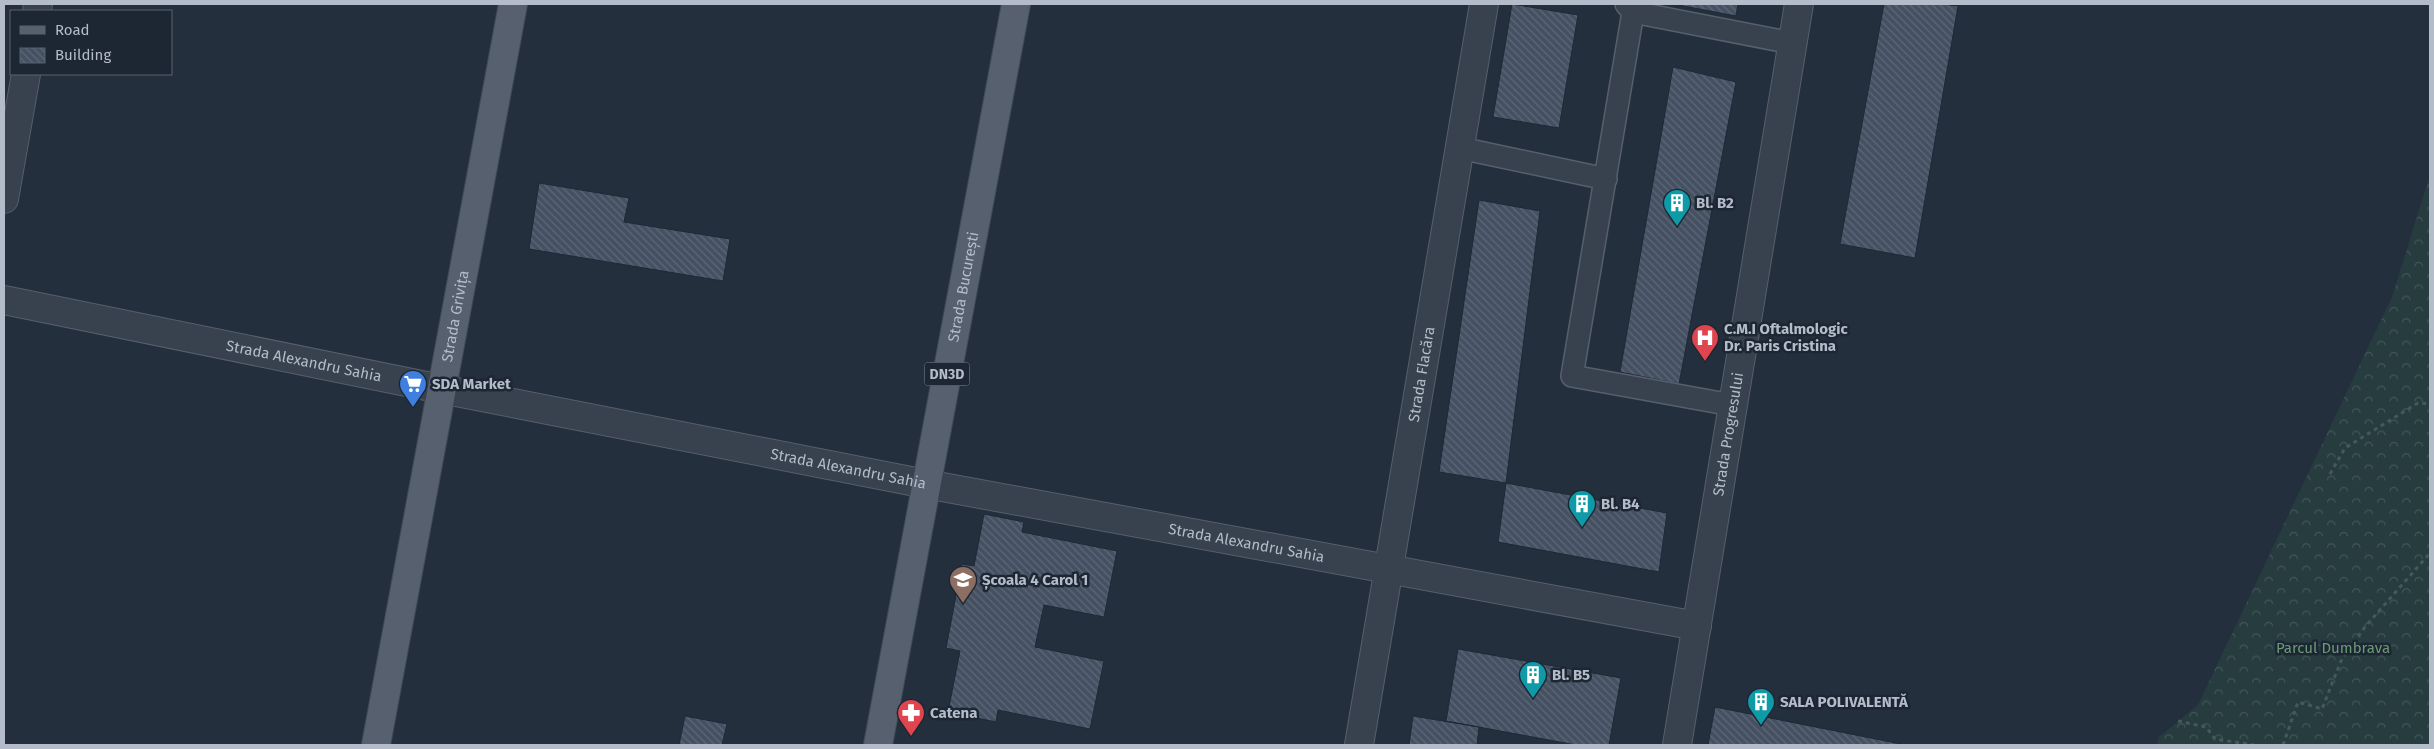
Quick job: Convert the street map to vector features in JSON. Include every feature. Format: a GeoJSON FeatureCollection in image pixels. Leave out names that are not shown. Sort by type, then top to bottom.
{"type":"FeatureCollection","features":[{"type":"Feature","properties":{"kind":"main road","name":"Strada Grivița"},"geometry":{"type":"LineString","coordinates":[[376,745],[513,4]]}},
{"type":"Feature","properties":{"kind":"main road","name":"Strada București"},"geometry":{"type":"LineString","coordinates":[[878,745],[1016,4]]}},
{"type":"Feature","properties":{"kind":"street","name":"Strada Flacăra"},"geometry":{"type":"LineString","coordinates":[[1359,745],[1484,4]]}},
{"type":"Feature","properties":{"kind":"street","name":"Strada Progresului"},"geometry":{"type":"LineString","coordinates":[[1677,745],[1799,4]]}},
{"type":"Feature","properties":{"kind":"street"},"geometry":{"type":"LineString","coordinates":[[4,199],[26,75]]}},
{"type":"Feature","properties":{"kind":"street","name":"Strada Alexandru Sahia"},"geometry":{"type":"LineString","coordinates":[[4,300],[442,389],[926,484],[1697,626]]}},
{"type":"Feature","properties":{"kind":"lane"},"geometry":{"type":"LineString","coordinates":[[1732,405],[1572,376],[1606,179],[1630,8],[1792,43]]}},
{"type":"Feature","properties":{"kind":"lane"},"geometry":{"type":"LineString","coordinates":[[1460,148],[1606,179]]}},
{"type":"Feature","properties":{"kind":"path"},"geometry":{"type":"LineString","coordinates":[[2330,474],[2345,448],[2418,403],[2430,404]]}},
{"type":"Feature","properties":{"kind":"path"},"geometry":{"type":"LineString","coordinates":[[2283,745],[2298,702],[2322,709],[2341,661],[2365,627],[2430,552]]}},
{"type":"Feature","properties":{"kind":"path"},"geometry":{"type":"LineString","coordinates":[[2178,721],[2206,727],[2215,739],[2254,745]]}},
{"type":"Feature","properties":{"kind":"green space","name":"Parcul Dumbrava"},"geometry":{"type":"Polygon","coordinates":[[[2430,175],[2430,745],[2157,745],[2159,737],[2198,705],[2392,297],[2430,175]]]}},
{"type":"Feature","properties":{"kind":"building"},"geometry":{"type":"Polygon","coordinates":[[[1512,4],[1578,15],[1559,128],[1493,117],[1512,4]]]}},
{"type":"Feature","properties":{"kind":"building"},"geometry":{"type":"Polygon","coordinates":[[[1673,4],[1738,4],[1736,16],[1673,4]]]}},
{"type":"Feature","properties":{"kind":"building"},"geometry":{"type":"Polygon","coordinates":[[[1884,4],[1942,4],[1958,6],[1915,258],[1840,244],[1884,4]]]}},
{"type":"Feature","properties":{"kind":"building","name":"Bl. B2"},"geometry":{"type":"Polygon","coordinates":[[[1673,67],[1736,82],[1679,384],[1620,372],[1673,67]]]}},
{"type":"Feature","properties":{"kind":"building"},"geometry":{"type":"Polygon","coordinates":[[[539,183],[629,198],[624,222],[730,239],[723,281],[529,249],[539,183]]]}},
{"type":"Feature","properties":{"kind":"building"},"geometry":{"type":"Polygon","coordinates":[[[1479,200],[1540,211],[1506,483],[1439,472],[1479,200]]]}},
{"type":"Feature","properties":{"kind":"building","name":"Bl. B4"},"geometry":{"type":"Polygon","coordinates":[[[1506,483],[1667,513],[1659,572],[1498,542],[1506,483]]]}},
{"type":"Feature","properties":{"kind":"building"},"geometry":{"type":"Polygon","coordinates":[[[984,514],[1024,522],[1022,532],[1117,551],[1104,617],[1044,605],[1035,647],[1104,661],[1090,729],[998,710],[996,722],[948,712],[960,651],[946,648],[962,564],[974,566],[984,514]]]}},
{"type":"Feature","properties":{"kind":"building","name":"Bl. B5"},"geometry":{"type":"Polygon","coordinates":[[[1458,649],[1621,678],[1609,745],[1576,745],[1446,721],[1458,649]]]}},
{"type":"Feature","properties":{"kind":"building","name":"SALA POLIVALENTĂ"},"geometry":{"type":"Polygon","coordinates":[[[1715,707],[1906,745],[1708,745],[1715,707]]]}},
{"type":"Feature","properties":{"kind":"building"},"geometry":{"type":"Polygon","coordinates":[[[685,716],[727,724],[722,745],[679,745],[685,716]]]}},
{"type":"Feature","properties":{"kind":"building"},"geometry":{"type":"Polygon","coordinates":[[[1413,716],[1479,727],[1477,745],[1409,745],[1413,716]]]}},
{"type":"Feature","properties":{"kind":"place","name":"Bl. B2"},"geometry":{"type":"Point","coordinates":[1677,227]}},
{"type":"Feature","properties":{"kind":"place","name":"C.M.I Oftalmologic Dr. Paris Cristina"},"geometry":{"type":"Point","coordinates":[1705,362]}},
{"type":"Feature","properties":{"kind":"place","name":"SDA Market"},"geometry":{"type":"Point","coordinates":[413,408]}},
{"type":"Feature","properties":{"kind":"place","name":"Bl. B4"},"geometry":{"type":"Point","coordinates":[1582,528]}},
{"type":"Feature","properties":{"kind":"place","name":"Școala 4 Carol 1"},"geometry":{"type":"Point","coordinates":[963,604]}},
{"type":"Feature","properties":{"kind":"place","name":"Bl. B5"},"geometry":{"type":"Point","coordinates":[1533,699]}},
{"type":"Feature","properties":{"kind":"place","name":"SALA POLIVALENTĂ"},"geometry":{"type":"Point","coordinates":[1761,726]}},
{"type":"Feature","properties":{"kind":"place","name":"Catena"},"geometry":{"type":"Point","coordinates":[911,737]}}]}
